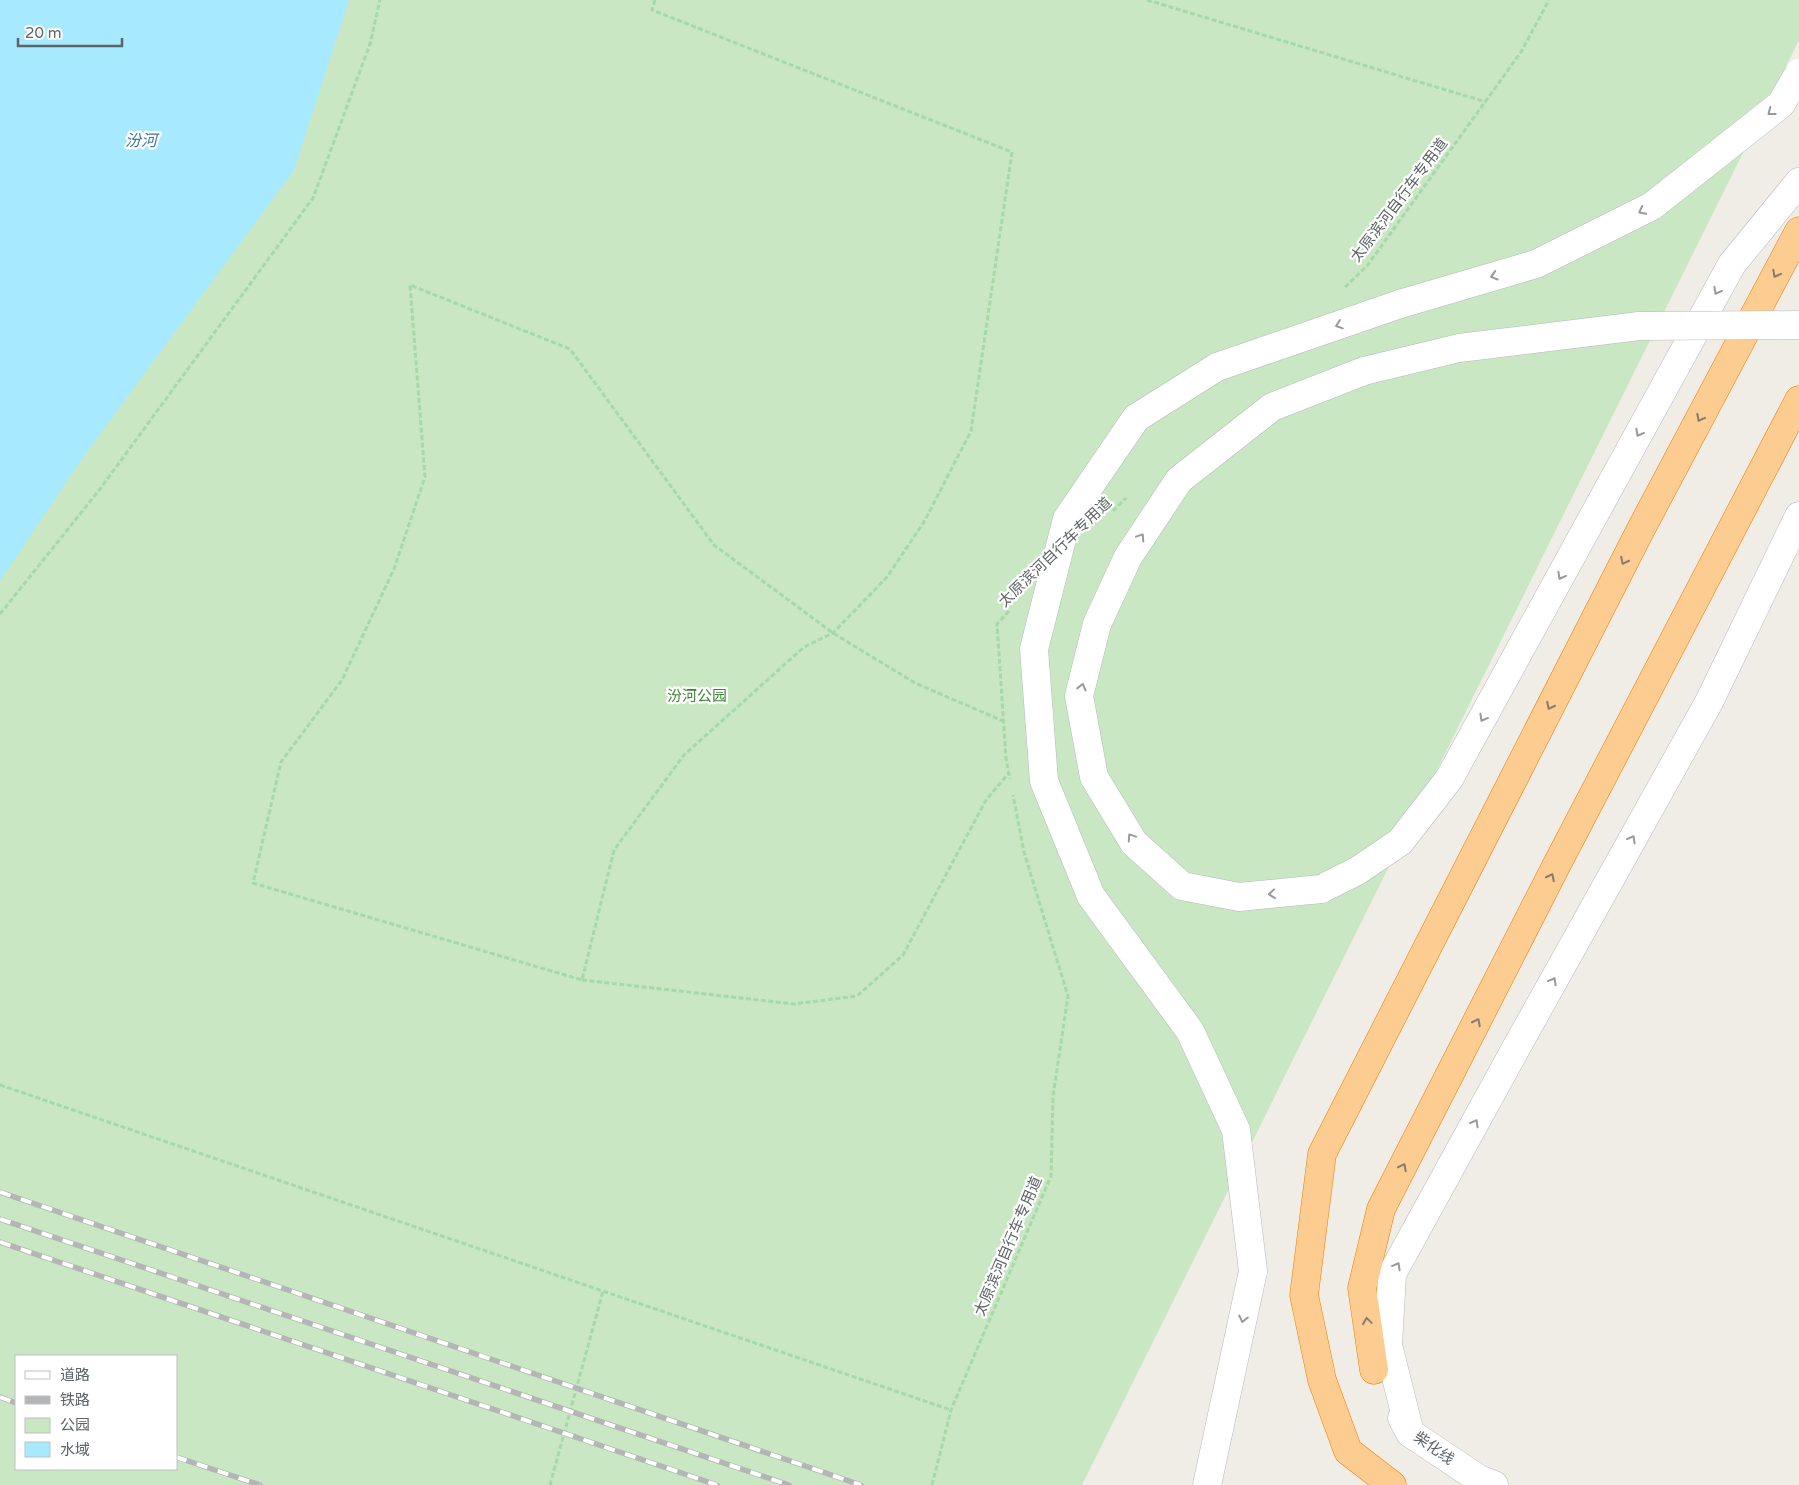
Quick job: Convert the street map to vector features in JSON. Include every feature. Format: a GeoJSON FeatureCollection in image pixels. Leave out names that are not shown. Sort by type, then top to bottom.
{"type":"FeatureCollection","features":[{"type":"Feature","properties":{"kind":"highway"},"geometry":{"type":"LineString","coordinates":[[1392,1485],[1348,1452],[1322,1380],[1304,1295],[1322,1154],[1641,529],[1799,231]]}},
{"type":"Feature","properties":{"kind":"highway"},"geometry":{"type":"LineString","coordinates":[[1374,1370],[1362,1288],[1381,1210],[1550,879],[1799,400]]}},
{"type":"Feature","properties":{"kind":"main road"},"geometry":{"type":"LineString","coordinates":[[1207,1485],[1253,1271],[1236,1130],[1190,1031],[1092,896],[1044,780],[1034,648],[1067,518],[1136,418],[1218,367],[1400,304],[1536,264],[1652,206],[1781,104],[1799,73]]}},
{"type":"Feature","properties":{"kind":"main road"},"geometry":{"type":"LineString","coordinates":[[1799,182],[1732,264],[1449,779],[1400,842],[1357,870],[1321,889],[1239,898],[1182,886],[1134,842],[1094,777],[1079,696],[1097,624],[1128,557],[1179,480],[1272,408],[1364,371],[1459,348],[1639,326],[1799,325]]}},
{"type":"Feature","properties":{"kind":"main road"},"geometry":{"type":"LineString","coordinates":[[1410,1433],[1388,1345],[1392,1274],[1520,1039],[1709,702],[1799,516]]}},
{"type":"Feature","properties":{"kind":"main road","name":"柴化线"},"geometry":{"type":"LineString","coordinates":[[1374,1370],[1410,1433],[1479,1479],[1494,1485]]}},
{"type":"Feature","properties":{"kind":"path"},"geometry":{"type":"LineString","coordinates":[[0,614],[100,489],[313,198],[370,44],[380,0]]}},
{"type":"Feature","properties":{"kind":"path"},"geometry":{"type":"LineString","coordinates":[[582,980],[614,850],[684,755],[804,647],[833,633],[887,577],[919,530],[971,431],[1012,152],[652,10],[655,0]]}},
{"type":"Feature","properties":{"kind":"path"},"geometry":{"type":"LineString","coordinates":[[1147,0],[1486,102]]}},
{"type":"Feature","properties":{"kind":"path","name":"太原滨河自行车专用道"},"geometry":{"type":"LineString","coordinates":[[1338,294],[1367,266],[1486,102],[1521,52],[1549,0]]}},
{"type":"Feature","properties":{"kind":"path"},"geometry":{"type":"LineString","coordinates":[[1003,721],[915,683],[833,633],[714,545],[570,349],[410,285],[425,477],[394,569],[342,680],[281,762],[253,883],[582,980],[794,1004],[857,996],[903,955],[986,800],[1008,774]]}},
{"type":"Feature","properties":{"kind":"path","name":"太原滨河自行车专用道"},"geometry":{"type":"LineString","coordinates":[[1110,514],[1132,493]]}},
{"type":"Feature","properties":{"kind":"path","name":"太原滨河自行车专用道"},"geometry":{"type":"LineString","coordinates":[[1010,783],[1006,759],[997,624],[1011,610]]}},
{"type":"Feature","properties":{"kind":"path","name":"太原滨河自行车专用道"},"geometry":{"type":"LineString","coordinates":[[932,1485],[951,1410],[1050,1176],[1053,1096],[1068,996],[1024,852],[1012,793]]}},
{"type":"Feature","properties":{"kind":"path"},"geometry":{"type":"LineString","coordinates":[[0,1085],[951,1410]]}},
{"type":"Feature","properties":{"kind":"path"},"geometry":{"type":"LineString","coordinates":[[550,1485],[603,1291]]}},
{"type":"Feature","properties":{"kind":"green space","name":"汾河公园"},"geometry":{"type":"Polygon","coordinates":[[[0,0],[1799,0],[1799,40],[1082,1485],[0,1485],[0,0]]]}},
{"type":"Feature","properties":{"kind":"water","name":"汾河"},"geometry":{"type":"Polygon","coordinates":[[[0,0],[349,0],[294,170],[83,457],[0,581],[0,0]]]}},
{"type":"Feature","properties":{"kind":"railway"},"geometry":{"type":"LineString","coordinates":[[0,1192],[861,1485]]}},
{"type":"Feature","properties":{"kind":"railway"},"geometry":{"type":"LineString","coordinates":[[0,1219],[789,1485]]}},
{"type":"Feature","properties":{"kind":"railway"},"geometry":{"type":"LineString","coordinates":[[0,1242],[717,1485]]}},
{"type":"Feature","properties":{"kind":"railway"},"geometry":{"type":"LineString","coordinates":[[0,1397],[15,1403]]}},
{"type":"Feature","properties":{"kind":"railway"},"geometry":{"type":"LineString","coordinates":[[178,1458],[260,1485]]}}]}
